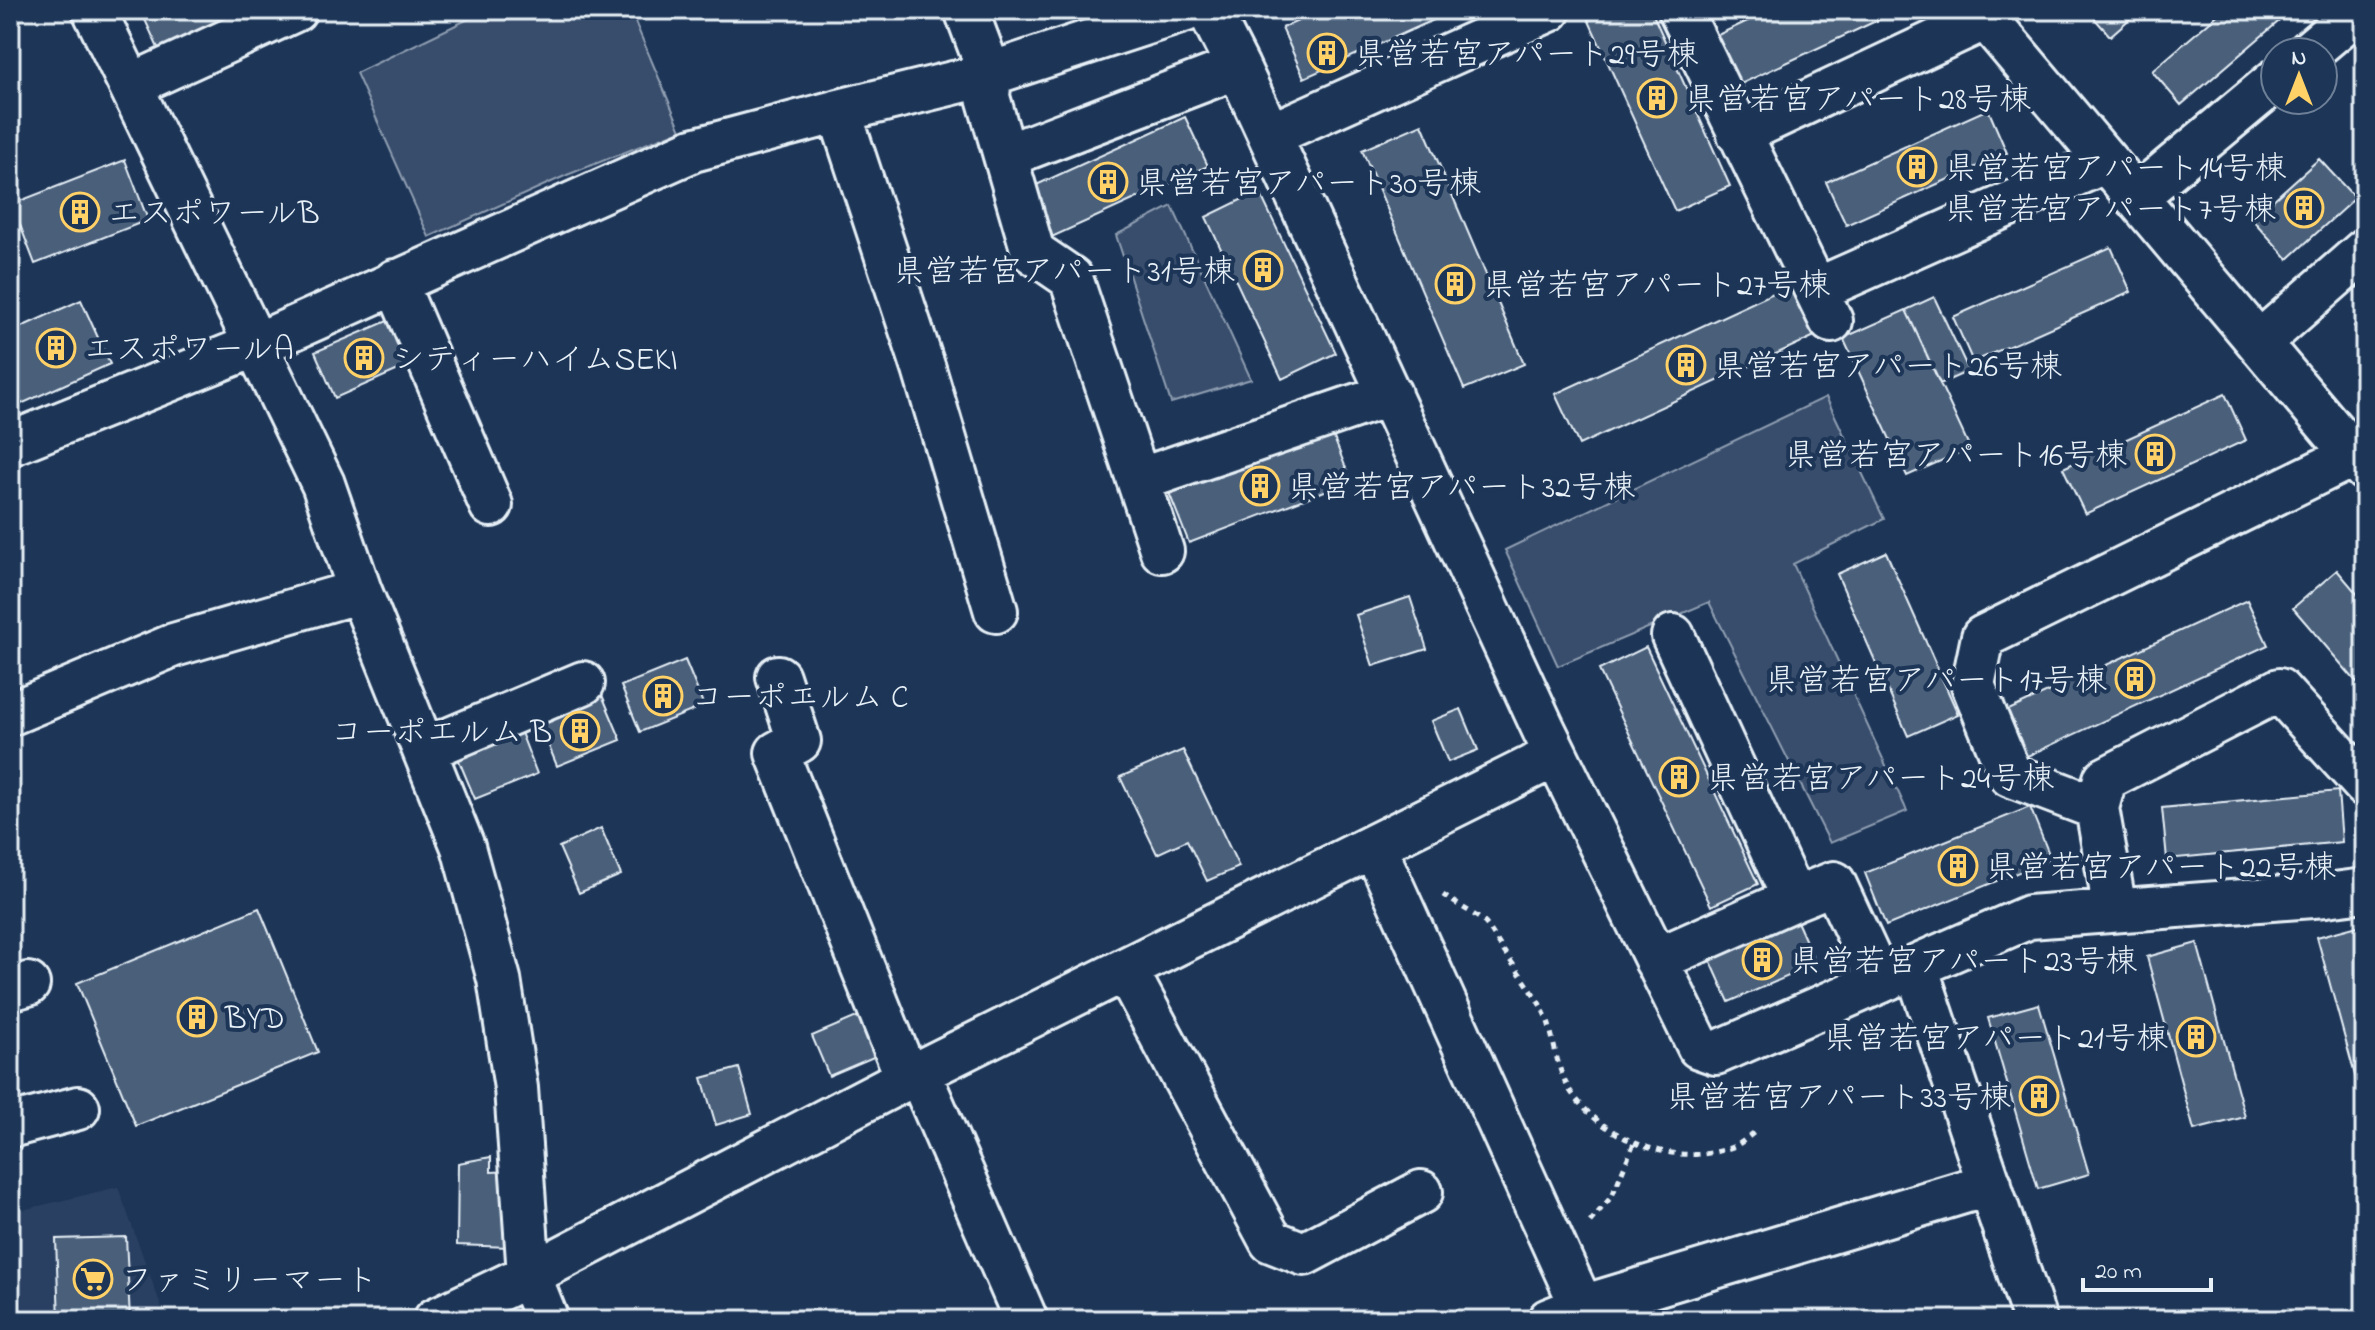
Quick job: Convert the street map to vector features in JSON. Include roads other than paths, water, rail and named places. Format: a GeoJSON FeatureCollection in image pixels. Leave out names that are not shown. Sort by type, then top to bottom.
{"type":"FeatureCollection","features":[{"type":"Feature","properties":{"kind":"street"},"geometry":{"type":"LineString","coordinates":[[94,10],[323,484],[360,591],[463,847],[499,979],[516,1088],[529,1275],[547,1320]]}},
{"type":"Feature","properties":{"kind":"street"},"geometry":{"type":"LineString","coordinates":[[132,85],[295,10]]}},
{"type":"Feature","properties":{"kind":"street"},"geometry":{"type":"LineString","coordinates":[[966,10],[990,74],[988,97],[1033,252],[1071,278],[1162,551]]}},
{"type":"Feature","properties":{"kind":"street"},"geometry":{"type":"LineString","coordinates":[[10,444],[256,345],[693,150],[990,74],[1186,10]]}},
{"type":"Feature","properties":{"kind":"street"},"geometry":{"type":"LineString","coordinates":[[1209,10],[1270,135],[1556,755],[1699,1047],[1716,1053],[2029,917],[2365,890]]}},
{"type":"Feature","properties":{"kind":"street"},"geometry":{"type":"LineString","coordinates":[[1270,135],[1549,10]]}},
{"type":"Feature","properties":{"kind":"street"},"geometry":{"type":"LineString","coordinates":[[1680,10],[1823,306],[2106,161]]}},
{"type":"Feature","properties":{"kind":"street"},"geometry":{"type":"LineString","coordinates":[[2328,36],[2359,10]]}},
{"type":"Feature","properties":{"kind":"street"},"geometry":{"type":"LineString","coordinates":[[1739,134],[1982,14],[2259,343],[2361,456],[1983,637],[1973,685],[2010,775],[2097,808]]}},
{"type":"Feature","properties":{"kind":"street"},"geometry":{"type":"LineString","coordinates":[[1006,156],[1238,67]]}},
{"type":"Feature","properties":{"kind":"street"},"geometry":{"type":"LineString","coordinates":[[2136,197],[2259,94]]}},
{"type":"Feature","properties":{"kind":"street"},"geometry":{"type":"LineString","coordinates":[[839,111],[924,369],[996,611]]}},
{"type":"Feature","properties":{"kind":"street"},"geometry":{"type":"LineString","coordinates":[[2259,343],[2365,250]]}},
{"type":"Feature","properties":{"kind":"street"},"geometry":{"type":"LineString","coordinates":[[395,281],[491,505]]}},
{"type":"Feature","properties":{"kind":"street"},"geometry":{"type":"LineString","coordinates":[[1139,480],[1390,394]]}},
{"type":"Feature","properties":{"kind":"street"},"geometry":{"type":"LineString","coordinates":[[10,714],[174,645],[360,591]]}},
{"type":"Feature","properties":{"kind":"street"},"geometry":{"type":"LineString","coordinates":[[1673,636],[1794,899]]}},
{"type":"Feature","properties":{"kind":"street"},"geometry":{"type":"LineString","coordinates":[[778,677],[799,741],[777,753],[913,1076],[1026,1320]]}},
{"type":"Feature","properties":{"kind":"street"},"geometry":{"type":"LineString","coordinates":[[424,750],[583,683]]}},
{"type":"Feature","properties":{"kind":"street"},"geometry":{"type":"LineString","coordinates":[[2115,910],[2097,808],[2105,779],[2279,690],[2365,785]]}},
{"type":"Feature","properties":{"kind":"street"},"geometry":{"type":"LineString","coordinates":[[435,1320],[1126,970],[1382,863],[1556,755]]}},
{"type":"Feature","properties":{"kind":"street"},"geometry":{"type":"LineString","coordinates":[[1382,863],[1555,1249],[1566,1314],[1990,1184]]}},
{"type":"Feature","properties":{"kind":"street"},"geometry":{"type":"LineString","coordinates":[[1656,960],[1834,883],[1898,975],[1990,1184],[2035,1320]]}},
{"type":"Feature","properties":{"kind":"street"},"geometry":{"type":"LineString","coordinates":[[1126,970],[1271,1241],[1304,1254],[1421,1192]]}},
{"type":"Feature","properties":{"kind":"street"},"geometry":{"type":"LineString","coordinates":[[10,1126],[78,1108]]}},
{"type":"Feature","properties":{"kind":"place","name":"県営若宮アパート29号棟"},"geometry":{"type":"Point","coordinates":[1327,53]}},
{"type":"Feature","properties":{"kind":"place","name":"県営若宮アパート28号棟"},"geometry":{"type":"Point","coordinates":[1657,98]}},
{"type":"Feature","properties":{"kind":"place","name":"県営若宮アパート14号棟"},"geometry":{"type":"Point","coordinates":[1917,167]}},
{"type":"Feature","properties":{"kind":"place","name":"県営若宮アパート30号棟"},"geometry":{"type":"Point","coordinates":[1108,182]}},
{"type":"Feature","properties":{"kind":"place","name":"県営若宮アパート7号棟"},"geometry":{"type":"Point","coordinates":[2304,208]}},
{"type":"Feature","properties":{"kind":"place","name":"エスポワールB"},"geometry":{"type":"Point","coordinates":[80,212]}},
{"type":"Feature","properties":{"kind":"place","name":"県営若宮アパート31号棟"},"geometry":{"type":"Point","coordinates":[1263,270]}},
{"type":"Feature","properties":{"kind":"place","name":"県営若宮アパート27号棟"},"geometry":{"type":"Point","coordinates":[1455,284]}},
{"type":"Feature","properties":{"kind":"place","name":"エスポワールA"},"geometry":{"type":"Point","coordinates":[56,348]}},
{"type":"Feature","properties":{"kind":"place","name":"シティーハイムSEKI"},"geometry":{"type":"Point","coordinates":[364,358]}},
{"type":"Feature","properties":{"kind":"place","name":"県営若宮アパート26号棟"},"geometry":{"type":"Point","coordinates":[1686,365]}},
{"type":"Feature","properties":{"kind":"place","name":"県営若宮アパート16号棟"},"geometry":{"type":"Point","coordinates":[2155,454]}},
{"type":"Feature","properties":{"kind":"place","name":"県営若宮アパート32号棟"},"geometry":{"type":"Point","coordinates":[1260,486]}},
{"type":"Feature","properties":{"kind":"place","name":"県営若宮アパート17号棟"},"geometry":{"type":"Point","coordinates":[2135,679]}},
{"type":"Feature","properties":{"kind":"place","name":"コーポエルム C"},"geometry":{"type":"Point","coordinates":[663,696]}},
{"type":"Feature","properties":{"kind":"place","name":"コーポエルム B"},"geometry":{"type":"Point","coordinates":[580,731]}},
{"type":"Feature","properties":{"kind":"place","name":"県営若宮アパート24号棟"},"geometry":{"type":"Point","coordinates":[1679,777]}},
{"type":"Feature","properties":{"kind":"place","name":"県営若宮アパート22号棟"},"geometry":{"type":"Point","coordinates":[1958,866]}},
{"type":"Feature","properties":{"kind":"place","name":"県営若宮アパート23号棟"},"geometry":{"type":"Point","coordinates":[1762,960]}},
{"type":"Feature","properties":{"kind":"place","name":"BYD"},"geometry":{"type":"Point","coordinates":[197,1017]}},
{"type":"Feature","properties":{"kind":"place","name":"県営若宮アパート21号棟"},"geometry":{"type":"Point","coordinates":[2196,1037]}},
{"type":"Feature","properties":{"kind":"place","name":"県営若宮アパート33号棟"},"geometry":{"type":"Point","coordinates":[2039,1096]}},
{"type":"Feature","properties":{"kind":"place","name":"ファミリーマート"},"geometry":{"type":"Point","coordinates":[93,1279]}}]}
